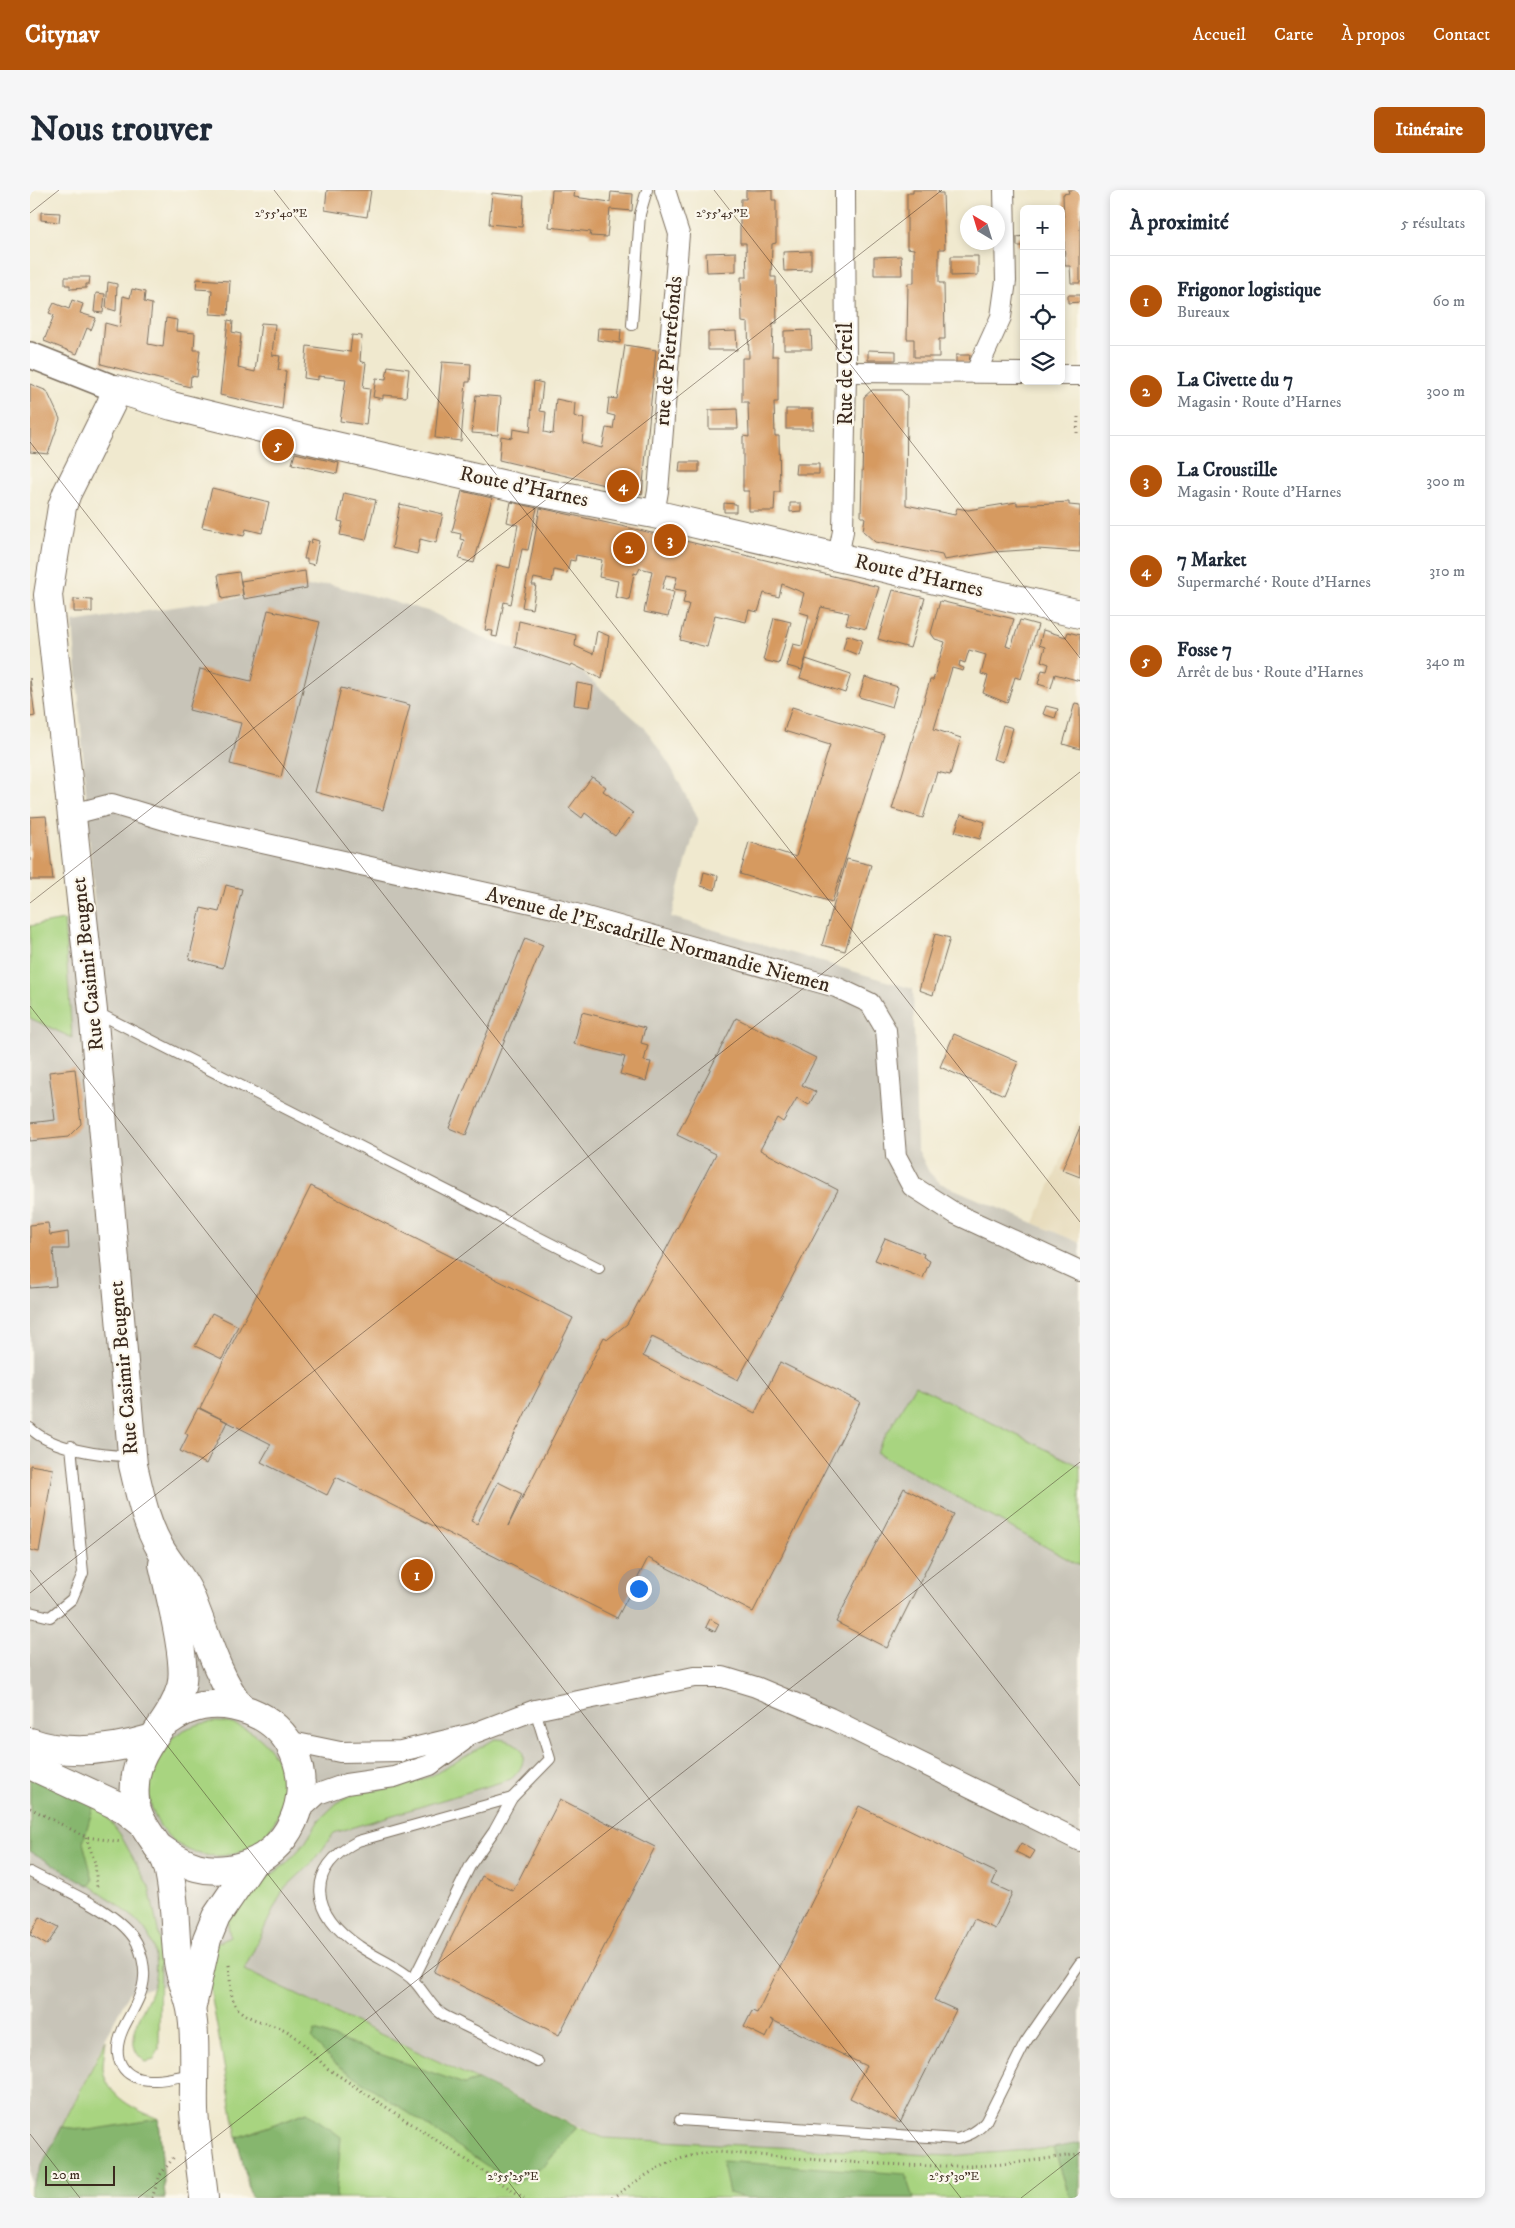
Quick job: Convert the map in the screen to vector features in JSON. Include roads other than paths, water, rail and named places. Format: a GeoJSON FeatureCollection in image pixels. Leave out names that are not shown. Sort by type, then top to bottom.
{"type":"FeatureCollection","features":[{"type":"Feature","properties":{"kind":"main road","name":"Route d'Harnes"},"geometry":{"type":"LineString","coordinates":[[116,389],[172,406],[319,442],[527,490],[654,514],[1080,614]]}},
{"type":"Feature","properties":{"kind":"main road","name":"Rue Casimir Beugnet"},"geometry":{"type":"LineString","coordinates":[[116,389],[104,421],[64,500],[48,595],[93,1011],[132,1456],[146,1518],[160,1548]]}},
{"type":"Feature","properties":{"kind":"main road"},"geometry":{"type":"LineString","coordinates":[[160,1548],[188,1591],[216,1665],[226,1687],[241,1708]]}},
{"type":"Feature","properties":{"kind":"main road"},"geometry":{"type":"LineString","coordinates":[[160,1548],[174,1614],[183,1673],[175,1704],[140,1758],[134,1780],[135,1802],[142,1823],[158,1846],[168,1866],[176,1916],[178,1962],[192,2010]]}},
{"type":"Feature","properties":{"kind":"main road"},"geometry":{"type":"LineString","coordinates":[[30,1742],[43,1747],[100,1750],[158,1731],[188,1710],[214,1704],[241,1708],[258,1715],[274,1726],[287,1741],[298,1764],[301,1789],[297,1813],[287,1834],[277,1846],[252,1864],[216,1917],[207,1939],[192,2010],[194,2112],[205,2194]]}},
{"type":"Feature","properties":{"kind":"main road"},"geometry":{"type":"LineString","coordinates":[[30,1766],[123,1808],[142,1823]]}},
{"type":"Feature","properties":{"kind":"main road"},"geometry":{"type":"LineString","coordinates":[[158,1846],[178,1861],[202,1870],[228,1870],[252,1864]]}},
{"type":"Feature","properties":{"kind":"street","name":"rue de Pierrefonds"},"geometry":{"type":"LineString","coordinates":[[654,514],[658,491],[679,234],[665,190]]}},
{"type":"Feature","properties":{"kind":"street","name":"Rue de Creil"},"geometry":{"type":"LineString","coordinates":[[838,557],[843,531],[846,372],[845,190]]}},
{"type":"Feature","properties":{"kind":"street"},"geometry":{"type":"LineString","coordinates":[[976,372],[1001,316],[1006,281],[1004,190]]}},
{"type":"Feature","properties":{"kind":"street"},"geometry":{"type":"LineString","coordinates":[[30,355],[116,389]]}},
{"type":"Feature","properties":{"kind":"street"},"geometry":{"type":"LineString","coordinates":[[846,372],[1020,373]]}},
{"type":"Feature","properties":{"kind":"street"},"geometry":{"type":"LineString","coordinates":[[1065,375],[1080,375]]}},
{"type":"Feature","properties":{"kind":"street","name":"Avenue de l'Escadrille Normandie Niemen"},"geometry":{"type":"LineString","coordinates":[[73,814],[112,804],[178,824],[558,909],[844,991],[870,1003],[886,1030],[896,1156],[912,1186],[956,1214],[1080,1271]]}},
{"type":"Feature","properties":{"kind":"street"},"geometry":{"type":"LineString","coordinates":[[287,1741],[309,1747],[362,1753],[401,1751],[472,1734],[536,1710],[694,1677],[723,1678],[756,1687],[830,1718],[1080,1841]]}},
{"type":"Feature","properties":{"kind":"street"},"geometry":{"type":"LineString","coordinates":[[297,1813],[318,1794],[346,1784],[394,1776],[430,1765],[472,1734]]}},
{"type":"Feature","properties":{"kind":"lane"},"geometry":{"type":"LineString","coordinates":[[632,325],[640,214],[647,190]]}},
{"type":"Feature","properties":{"kind":"lane"},"geometry":{"type":"LineString","coordinates":[[93,1011],[599,1268]]}},
{"type":"Feature","properties":{"kind":"lane"},"geometry":{"type":"LineString","coordinates":[[30,1428],[40,1438],[105,1456],[132,1456]]}},
{"type":"Feature","properties":{"kind":"lane"},"geometry":{"type":"LineString","coordinates":[[30,1612],[50,1616],[72,1599],[83,1573],[71,1446]]}},
{"type":"Feature","properties":{"kind":"lane"},"geometry":{"type":"LineString","coordinates":[[413,1980],[471,1864],[494,1831],[512,1798],[550,1759],[536,1710]]}},
{"type":"Feature","properties":{"kind":"lane"},"geometry":{"type":"LineString","coordinates":[[512,1798],[358,1841],[341,1850],[328,1864],[320,1881],[320,1894],[325,1910],[338,1928],[357,1945],[413,1980],[438,2012],[538,2062]]}},
{"type":"Feature","properties":{"kind":"lane"},"geometry":{"type":"LineString","coordinates":[[30,1872],[88,1903],[123,1926],[136,1943],[143,1961],[144,1976],[139,1997],[117,2047],[118,2058],[122,2068],[130,2074],[155,2080],[194,2074]]}},
{"type":"Feature","properties":{"kind":"lane"},"geometry":{"type":"LineString","coordinates":[[680,2120],[957,2139],[970,2135],[980,2130],[986,2121],[1024,2044],[1080,1963]]}},
{"type":"Feature","properties":{"kind":"place","name":"Fosse 7"},"geometry":{"type":"Point","coordinates":[278,445]}},
{"type":"Feature","properties":{"kind":"place","name":"7 Market"},"geometry":{"type":"Point","coordinates":[623,486]}},
{"type":"Feature","properties":{"kind":"place","name":"La Croustille"},"geometry":{"type":"Point","coordinates":[670,540]}},
{"type":"Feature","properties":{"kind":"place","name":"La Civette du 7"},"geometry":{"type":"Point","coordinates":[629,548]}},
{"type":"Feature","properties":{"kind":"place","name":"Frigonor logistique"},"geometry":{"type":"Point","coordinates":[417,1575]}}]}
